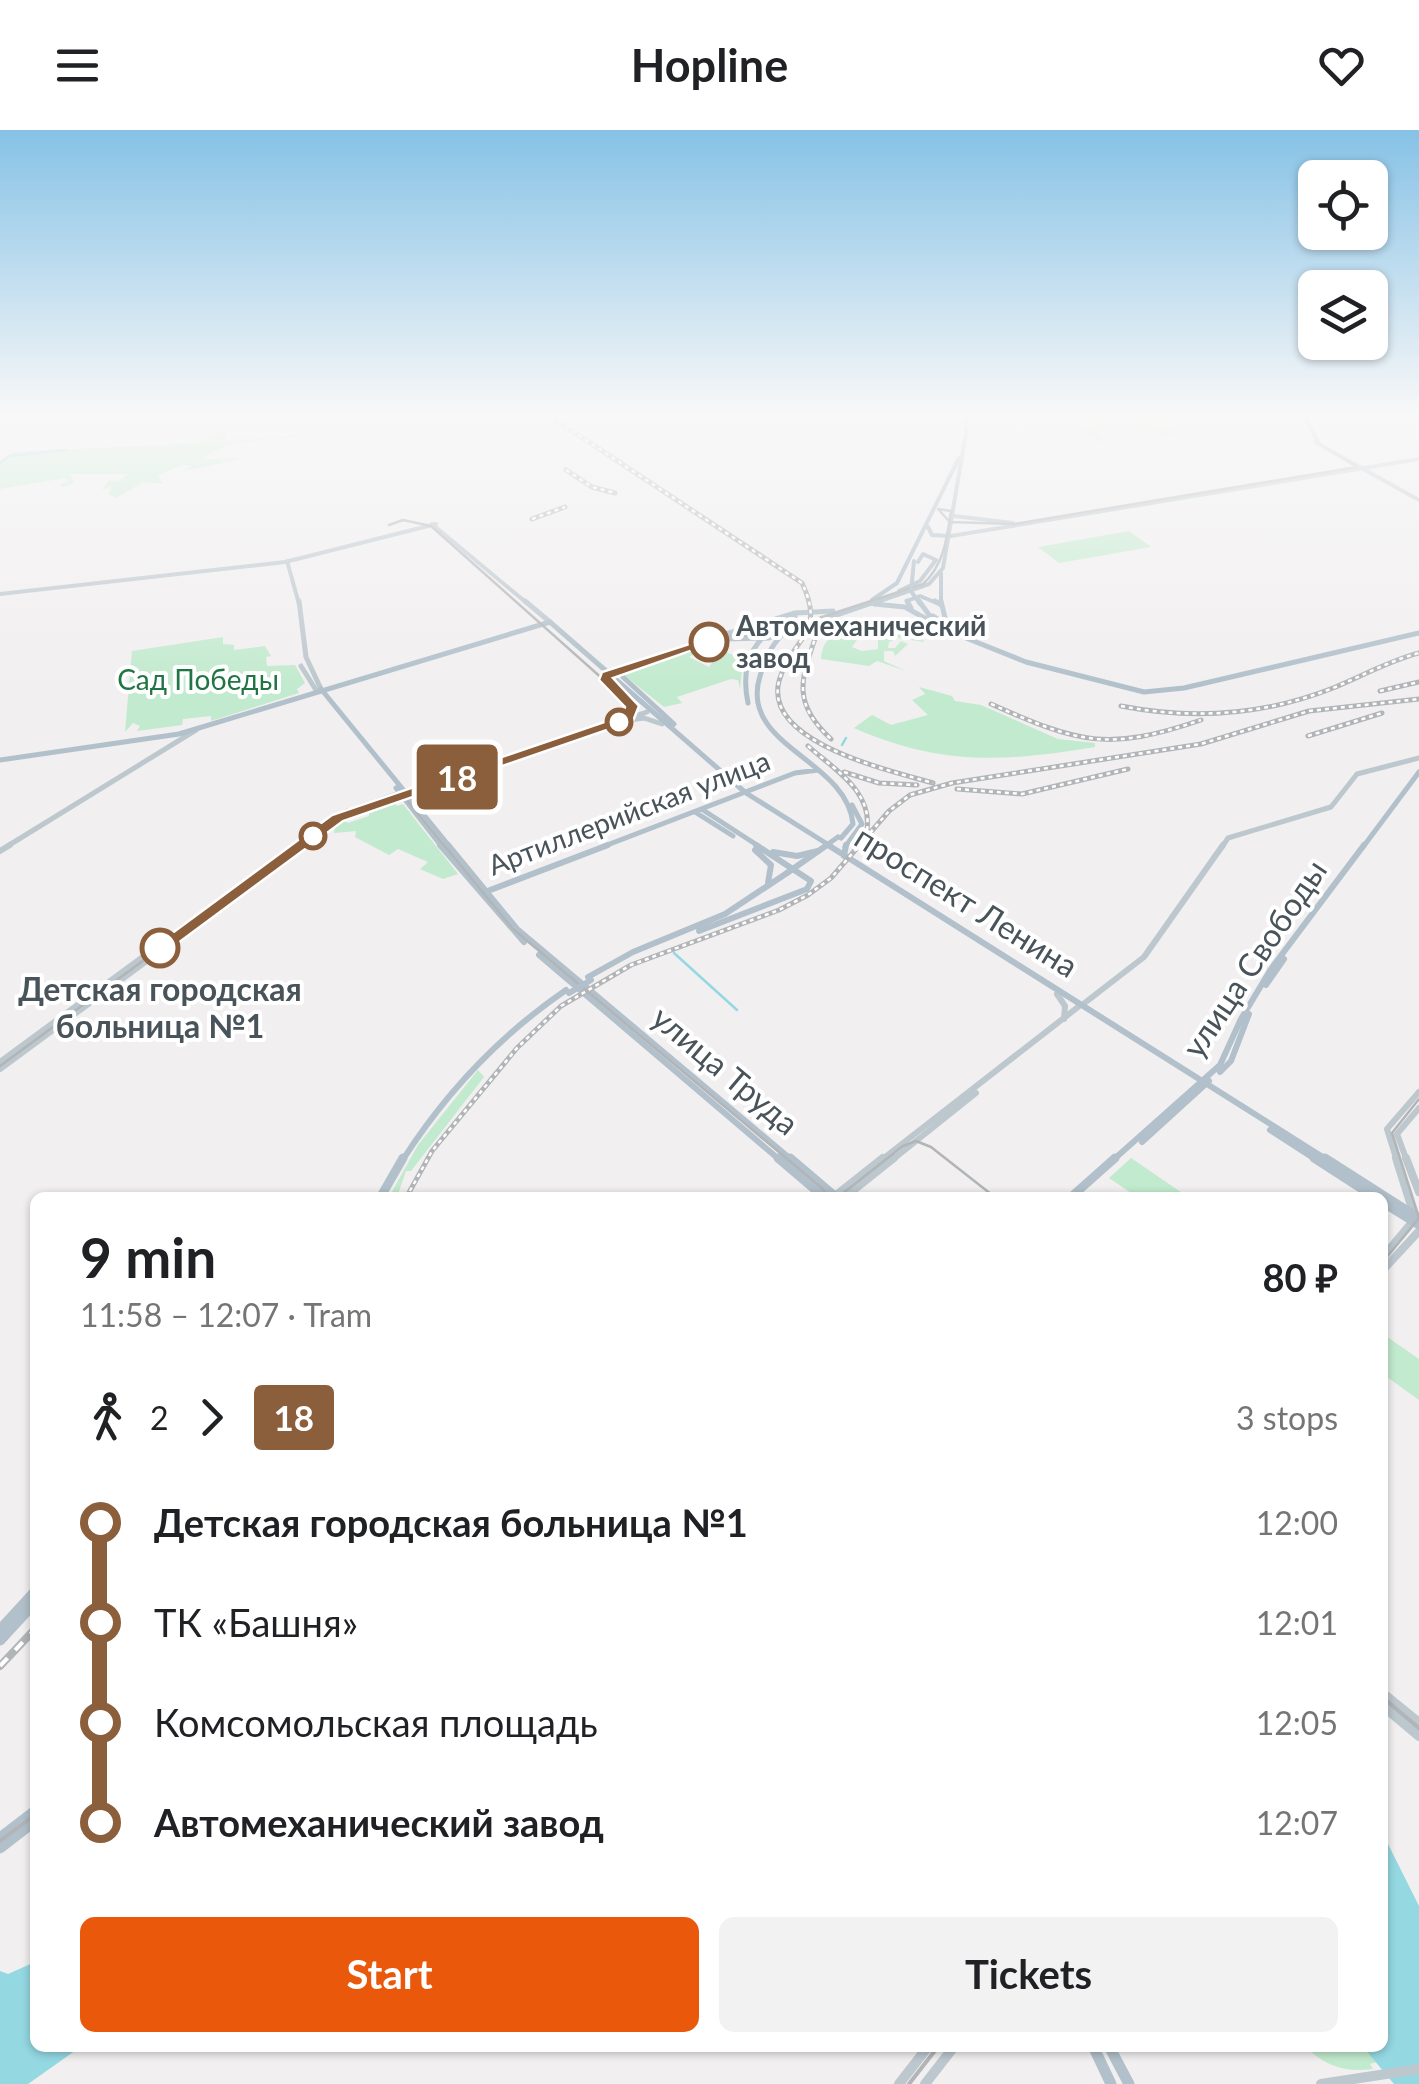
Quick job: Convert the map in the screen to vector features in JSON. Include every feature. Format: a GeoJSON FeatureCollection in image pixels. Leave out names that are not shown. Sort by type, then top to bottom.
{"type":"FeatureCollection","features":[{"type":"Feature","properties":{"kind":"main road"},"geometry":{"type":"LineString","coordinates":[[881,595],[894,580],[935,504]]}},
{"type":"Feature","properties":{"kind":"main road"},"geometry":{"type":"LineString","coordinates":[[873,602],[897,583],[936,504]]}},
{"type":"Feature","properties":{"kind":"main road"},"geometry":{"type":"LineString","coordinates":[[948,626],[939,586],[956,504]]}},
{"type":"Feature","properties":{"kind":"main road"},"geometry":{"type":"LineString","coordinates":[[928,522],[929,534],[951,536],[1136,504]]}},
{"type":"Feature","properties":{"kind":"main road"},"geometry":{"type":"LineString","coordinates":[[954,516],[1030,522]]}},
{"type":"Feature","properties":{"kind":"main road","name":"проспект Ленина"},"geometry":{"type":"LineString","coordinates":[[283,562],[435,524],[608,674]]}},
{"type":"Feature","properties":{"kind":"main road"},"geometry":{"type":"LineString","coordinates":[[916,547],[911,591],[933,617],[971,640]]}},
{"type":"Feature","properties":{"kind":"main road"},"geometry":{"type":"LineString","coordinates":[[608,674],[701,644],[769,638],[873,602],[920,582],[936,560],[923,554],[916,561]]}},
{"type":"Feature","properties":{"kind":"main road"},"geometry":{"type":"LineString","coordinates":[[0,594],[283,562],[291,580],[301,666],[319,690]]}},
{"type":"Feature","properties":{"kind":"main road"},"geometry":{"type":"LineString","coordinates":[[912,592],[926,586],[943,568]]}},
{"type":"Feature","properties":{"kind":"main road"},"geometry":{"type":"LineString","coordinates":[[900,591],[904,570]]}},
{"type":"Feature","properties":{"kind":"main road"},"geometry":{"type":"LineString","coordinates":[[795,616],[838,611],[939,586]]}},
{"type":"Feature","properties":{"kind":"main road"},"geometry":{"type":"LineString","coordinates":[[916,614],[908,603],[912,597],[926,596],[941,605]]}},
{"type":"Feature","properties":{"kind":"main road"},"geometry":{"type":"LineString","coordinates":[[873,602],[894,604],[971,640],[1050,669],[1118,688],[1158,692],[1419,632]]}},
{"type":"Feature","properties":{"kind":"main road"},"geometry":{"type":"LineString","coordinates":[[608,674],[622,674],[786,615],[838,611]]}},
{"type":"Feature","properties":{"kind":"main road"},"geometry":{"type":"LineString","coordinates":[[387,1192],[415,1146],[487,1058],[526,1020],[633,952],[717,919],[788,874],[839,837],[850,823],[849,809],[818,770],[765,727],[748,703],[743,674],[754,641],[768,628],[814,612]]}},
{"type":"Feature","properties":{"kind":"main road"},"geometry":{"type":"LineString","coordinates":[[933,617],[1035,662],[1118,686],[1156,690],[1419,632]]}},
{"type":"Feature","properties":{"kind":"main road"},"geometry":{"type":"LineString","coordinates":[[0,759],[198,728],[548,623]]}},
{"type":"Feature","properties":{"kind":"main road"},"geometry":{"type":"LineString","coordinates":[[799,626],[770,647],[755,703],[767,724],[816,764],[862,822],[844,848],[844,856]]}},
{"type":"Feature","properties":{"kind":"main road","name":"проспект Ленина"},"geometry":{"type":"LineString","coordinates":[[569,640],[744,794],[1082,1007]]}},
{"type":"Feature","properties":{"kind":"main road"},"geometry":{"type":"LineString","coordinates":[[600,665],[630,665]]}},
{"type":"Feature","properties":{"kind":"main road"},"geometry":{"type":"LineString","coordinates":[[622,674],[635,707],[631,717]]}},
{"type":"Feature","properties":{"kind":"main road"},"geometry":{"type":"LineString","coordinates":[[622,674],[703,750],[710,763]]}},
{"type":"Feature","properties":{"kind":"main road","name":"улица Труда"},"geometry":{"type":"LineString","coordinates":[[319,690],[510,931],[828,1192]]}},
{"type":"Feature","properties":{"kind":"main road"},"geometry":{"type":"LineString","coordinates":[[0,1066],[321,829],[344,816],[650,712]]}},
{"type":"Feature","properties":{"kind":"main road","name":"проспект Ленина"},"geometry":{"type":"LineString","coordinates":[[650,712],[744,794],[1371,1192]]}},
{"type":"Feature","properties":{"kind":"main road"},"geometry":{"type":"LineString","coordinates":[[631,717],[662,724]]}},
{"type":"Feature","properties":{"kind":"main road"},"geometry":{"type":"LineString","coordinates":[[0,851],[198,728]]}},
{"type":"Feature","properties":{"kind":"main road","name":"Артиллерийская улица"},"geometry":{"type":"LineString","coordinates":[[795,773],[804,765],[804,758]]}},
{"type":"Feature","properties":{"kind":"main road"},"geometry":{"type":"LineString","coordinates":[[842,1192],[1143,961],[1223,843],[1236,833],[1331,807],[1361,772],[1419,758]]}},
{"type":"Feature","properties":{"kind":"main road","name":"Артиллерийская улица"},"geometry":{"type":"LineString","coordinates":[[482,893],[795,773],[818,770]]}},
{"type":"Feature","properties":{"kind":"main road","name":"улица Свободы"},"geometry":{"type":"LineString","coordinates":[[1081,1192],[1231,1062],[1243,1020],[1292,943],[1419,772]]}},
{"type":"Feature","properties":{"kind":"main road","name":"улица Свободы"},"geometry":{"type":"LineString","coordinates":[[1381,826],[1419,780]]}},
{"type":"Feature","properties":{"kind":"main road"},"geometry":{"type":"LineString","coordinates":[[760,786],[758,796],[790,820]]}},
{"type":"Feature","properties":{"kind":"main road"},"geometry":{"type":"LineString","coordinates":[[699,931],[729,916],[839,837],[854,820],[846,800]]}},
{"type":"Feature","properties":{"kind":"main road"},"geometry":{"type":"LineString","coordinates":[[699,811],[807,880],[802,890],[784,896],[776,887],[788,874]]}},
{"type":"Feature","properties":{"kind":"main road"},"geometry":{"type":"LineString","coordinates":[[754,846],[796,856],[818,851]]}},
{"type":"Feature","properties":{"kind":"main road"},"geometry":{"type":"LineString","coordinates":[[754,846],[772,869],[767,885],[758,893]]}},
{"type":"Feature","properties":{"kind":"main road"},"geometry":{"type":"LineString","coordinates":[[579,985],[642,952],[793,897],[809,886],[807,875],[754,846]]}},
{"type":"Feature","properties":{"kind":"main road"},"geometry":{"type":"LineString","coordinates":[[1057,994],[1065,1006],[1064,1018]]}},
{"type":"Feature","properties":{"kind":"main road"},"geometry":{"type":"LineString","coordinates":[[1003,1069],[1082,1007]]}},
{"type":"Feature","properties":{"kind":"main road"},"geometry":{"type":"LineString","coordinates":[[1417,1222],[1387,1129],[1419,1092]]}},
{"type":"Feature","properties":{"kind":"main road"},"geometry":{"type":"LineString","coordinates":[[1419,1108],[1399,1128],[1398,1136],[1419,1192]]}},
{"type":"Feature","properties":{"kind":"main road","name":"проспект Ленина"},"geometry":{"type":"LineString","coordinates":[[1272,1128],[1367,1192]]}},
{"type":"Feature","properties":{"kind":"main road","name":"проспект Ленина"},"geometry":{"type":"LineString","coordinates":[[1388,1203],[1417,1222]]}},
{"type":"Feature","properties":{"kind":"main road"},"geometry":{"type":"LineString","coordinates":[[1388,1205],[1417,1222]]}},
{"type":"Feature","properties":{"kind":"main road"},"geometry":{"type":"LineString","coordinates":[[1388,1252],[1417,1222]]}},
{"type":"Feature","properties":{"kind":"main road"},"geometry":{"type":"LineString","coordinates":[[1388,1263],[1417,1222]]}},
{"type":"Feature","properties":{"kind":"main road"},"geometry":{"type":"LineString","coordinates":[[0,1630],[30,1597]]}},
{"type":"Feature","properties":{"kind":"main road"},"geometry":{"type":"LineString","coordinates":[[0,1640],[30,1607]]}},
{"type":"Feature","properties":{"kind":"main road"},"geometry":{"type":"LineString","coordinates":[[1388,1697],[1419,1722]]}},
{"type":"Feature","properties":{"kind":"main road"},"geometry":{"type":"LineString","coordinates":[[1388,1710],[1419,1736]]}},
{"type":"Feature","properties":{"kind":"main road"},"geometry":{"type":"LineString","coordinates":[[0,1838],[30,1815]]}},
{"type":"Feature","properties":{"kind":"main road"},"geometry":{"type":"LineString","coordinates":[[0,1848],[30,1826]]}},
{"type":"Feature","properties":{"kind":"main road"},"geometry":{"type":"LineString","coordinates":[[898,2084],[924,2052]]}},
{"type":"Feature","properties":{"kind":"main road"},"geometry":{"type":"LineString","coordinates":[[925,2084],[950,2052]]}},
{"type":"Feature","properties":{"kind":"main road"},"geometry":{"type":"LineString","coordinates":[[1096,2052],[1111,2084]]}},
{"type":"Feature","properties":{"kind":"main road"},"geometry":{"type":"LineString","coordinates":[[1112,2052],[1129,2084]]}},
{"type":"Feature","properties":{"kind":"main road"},"geometry":{"type":"LineString","coordinates":[[1321,2084],[1419,2069]]}},
{"type":"Feature","properties":{"kind":"green space"},"geometry":{"type":"Polygon","coordinates":[[[1129,531],[1151,547],[1059,563],[1038,547],[1129,531]]]}},
{"type":"Feature","properties":{"kind":"green space"},"geometry":{"type":"Polygon","coordinates":[[[890,626],[917,634],[914,639],[922,637],[924,642],[898,638],[889,642],[888,648],[895,648],[901,641],[908,644],[895,656],[893,651],[884,651],[884,661],[906,671],[877,661],[869,666],[821,659],[826,642],[838,633],[854,628],[871,628],[842,632],[857,640],[852,647],[862,651],[878,649],[878,639],[867,634],[890,636],[894,634],[890,626]]]}},
{"type":"Feature","properties":{"kind":"green space","name":"Сад Победы"},"geometry":{"type":"Polygon","coordinates":[[[223,637],[223,644],[234,645],[234,650],[265,646],[271,656],[266,657],[267,666],[295,665],[305,683],[297,689],[299,693],[211,721],[211,716],[183,719],[182,725],[137,731],[140,726],[133,723],[125,732],[132,651],[223,637]]]}},
{"type":"Feature","properties":{"kind":"green space"},"geometry":{"type":"Polygon","coordinates":[[[707,647],[689,657],[709,667],[716,657],[708,651],[718,648],[743,660],[740,689],[738,680],[731,679],[677,697],[682,703],[664,707],[624,675],[625,672],[707,647]]]}},
{"type":"Feature","properties":{"kind":"green space"},"geometry":{"type":"Polygon","coordinates":[[[919,687],[952,696],[955,701],[981,705],[1058,739],[1095,743],[1095,747],[1002,758],[944,755],[854,728],[872,715],[891,725],[928,715],[912,700],[925,694],[919,687]]]}},
{"type":"Feature","properties":{"kind":"green space"},"geometry":{"type":"Polygon","coordinates":[[[394,801],[397,806],[403,804],[458,874],[443,879],[420,869],[428,862],[398,849],[389,855],[355,837],[356,831],[334,833],[335,826],[344,819],[348,823],[369,816],[369,810],[394,801]]]}},
{"type":"Feature","properties":{"kind":"green space"},"geometry":{"type":"Polygon","coordinates":[[[478,1070],[484,1077],[411,1171],[406,1171],[399,1192],[392,1192],[418,1145],[478,1070]]]}},
{"type":"Feature","properties":{"kind":"green space"},"geometry":{"type":"Polygon","coordinates":[[[1131,1158],[1181,1192],[1130,1192],[1109,1178],[1131,1158]]]}},
{"type":"Feature","properties":{"kind":"green space"},"geometry":{"type":"Polygon","coordinates":[[[1388,1337],[1419,1359],[1419,1400],[1388,1378],[1388,1337]]]}},
{"type":"Feature","properties":{"kind":"green space"},"geometry":{"type":"Polygon","coordinates":[[[1311,2052],[1368,2052],[1377,2062],[1370,2064],[1373,2069],[1355,2070],[1339,2068],[1311,2052]]]}},
{"type":"Feature","properties":{"kind":"water"},"geometry":{"type":"Polygon","coordinates":[[[1388,1844],[1419,1906],[1419,2084],[1394,2084],[1367,2052],[1388,2052],[1388,1844]]]}},
{"type":"Feature","properties":{"kind":"water"},"geometry":{"type":"Polygon","coordinates":[[[30,1964],[30,2052],[73,2052],[28,2084],[0,2084],[0,1971],[8,1974],[30,1964]]]}},
{"type":"Feature","properties":{"kind":"waterway"},"geometry":{"type":"LineString","coordinates":[[842,745],[846,738]]}},
{"type":"Feature","properties":{"kind":"waterway"},"geometry":{"type":"LineString","coordinates":[[674,953],[737,1010]]}},
{"type":"Feature","properties":{"kind":"tram line"},"geometry":{"type":"LineString","coordinates":[[949,522],[1014,524],[1133,504]]}},
{"type":"Feature","properties":{"kind":"tram line"},"geometry":{"type":"LineString","coordinates":[[948,520],[938,509],[951,511],[949,522]]}},
{"type":"Feature","properties":{"kind":"tram line"},"geometry":{"type":"LineString","coordinates":[[389,525],[403,520],[431,526],[632,705],[630,717],[395,798]]}},
{"type":"Feature","properties":{"kind":"tram line"},"geometry":{"type":"LineString","coordinates":[[614,688],[605,679],[607,675],[729,636],[767,635],[923,584],[940,560],[949,522]]}},
{"type":"Feature","properties":{"kind":"tram line","name":"18"},"geometry":{"type":"LineString","coordinates":[[160,948],[337,818],[628,718],[632,706],[605,680],[606,675],[709,642]]}},
{"type":"Feature","properties":{"kind":"tram line"},"geometry":{"type":"LineString","coordinates":[[0,1066],[337,818],[395,798]]}},
{"type":"Feature","properties":{"kind":"tram line"},"geometry":{"type":"LineString","coordinates":[[395,798],[406,799],[513,929],[825,1192]]}},
{"type":"Feature","properties":{"kind":"tram line"},"geometry":{"type":"LineString","coordinates":[[1388,1256],[1419,1218],[1392,1133],[1419,1099]]}},
{"type":"Feature","properties":{"kind":"tram line"},"geometry":{"type":"LineString","coordinates":[[845,1192],[903,1146],[916,1141],[931,1147],[988,1192]]}},
{"type":"Feature","properties":{"kind":"tram line"},"geometry":{"type":"LineString","coordinates":[[1388,1702],[1419,1728]]}},
{"type":"Feature","properties":{"kind":"tram line"},"geometry":{"type":"LineString","coordinates":[[0,1841],[30,1819]]}},
{"type":"Feature","properties":{"kind":"tram line"},"geometry":{"type":"LineString","coordinates":[[909,2084],[934,2052]]}},
{"type":"Feature","properties":{"kind":"railway"},"geometry":{"type":"LineString","coordinates":[[683,504],[802,583],[809,600],[809,626],[779,681],[779,703],[791,721],[835,751],[933,783]]}},
{"type":"Feature","properties":{"kind":"railway"},"geometry":{"type":"LineString","coordinates":[[532,519],[565,507]]}},
{"type":"Feature","properties":{"kind":"railway"},"geometry":{"type":"LineString","coordinates":[[817,633],[803,689],[810,713],[831,739]]}},
{"type":"Feature","properties":{"kind":"railway"},"geometry":{"type":"LineString","coordinates":[[1121,706],[1202,714],[1255,709],[1307,697],[1419,653]]}},
{"type":"Feature","properties":{"kind":"railway"},"geometry":{"type":"LineString","coordinates":[[1380,691],[1419,682]]}},
{"type":"Feature","properties":{"kind":"railway"},"geometry":{"type":"LineString","coordinates":[[409,1192],[432,1151],[517,1048],[561,1006],[631,965],[779,910],[808,895],[831,878],[889,811],[910,795],[952,783],[1201,744],[1309,711],[1419,699]]}},
{"type":"Feature","properties":{"kind":"railway"},"geometry":{"type":"LineString","coordinates":[[991,704],[1071,735],[1094,739],[1141,736],[1201,720]]}},
{"type":"Feature","properties":{"kind":"railway"},"geometry":{"type":"LineString","coordinates":[[1308,736],[1382,713]]}},
{"type":"Feature","properties":{"kind":"railway"},"geometry":{"type":"LineString","coordinates":[[808,746],[859,795],[868,821],[866,836]]}},
{"type":"Feature","properties":{"kind":"railway"},"geometry":{"type":"LineString","coordinates":[[957,789],[1022,794],[1128,769]]}},
{"type":"Feature","properties":{"kind":"railway"},"geometry":{"type":"LineString","coordinates":[[844,772],[879,783],[917,785]]}},
{"type":"Feature","properties":{"kind":"railway"},"geometry":{"type":"LineString","coordinates":[[0,1666],[30,1634]]}},
{"type":"Feature","properties":{"kind":"place","name":"Автомеханический завод"},"geometry":{"type":"Point","coordinates":[709,642]}},
{"type":"Feature","properties":{"kind":"place","name":"Детская городская больница №1"},"geometry":{"type":"Point","coordinates":[160,948]}}]}
